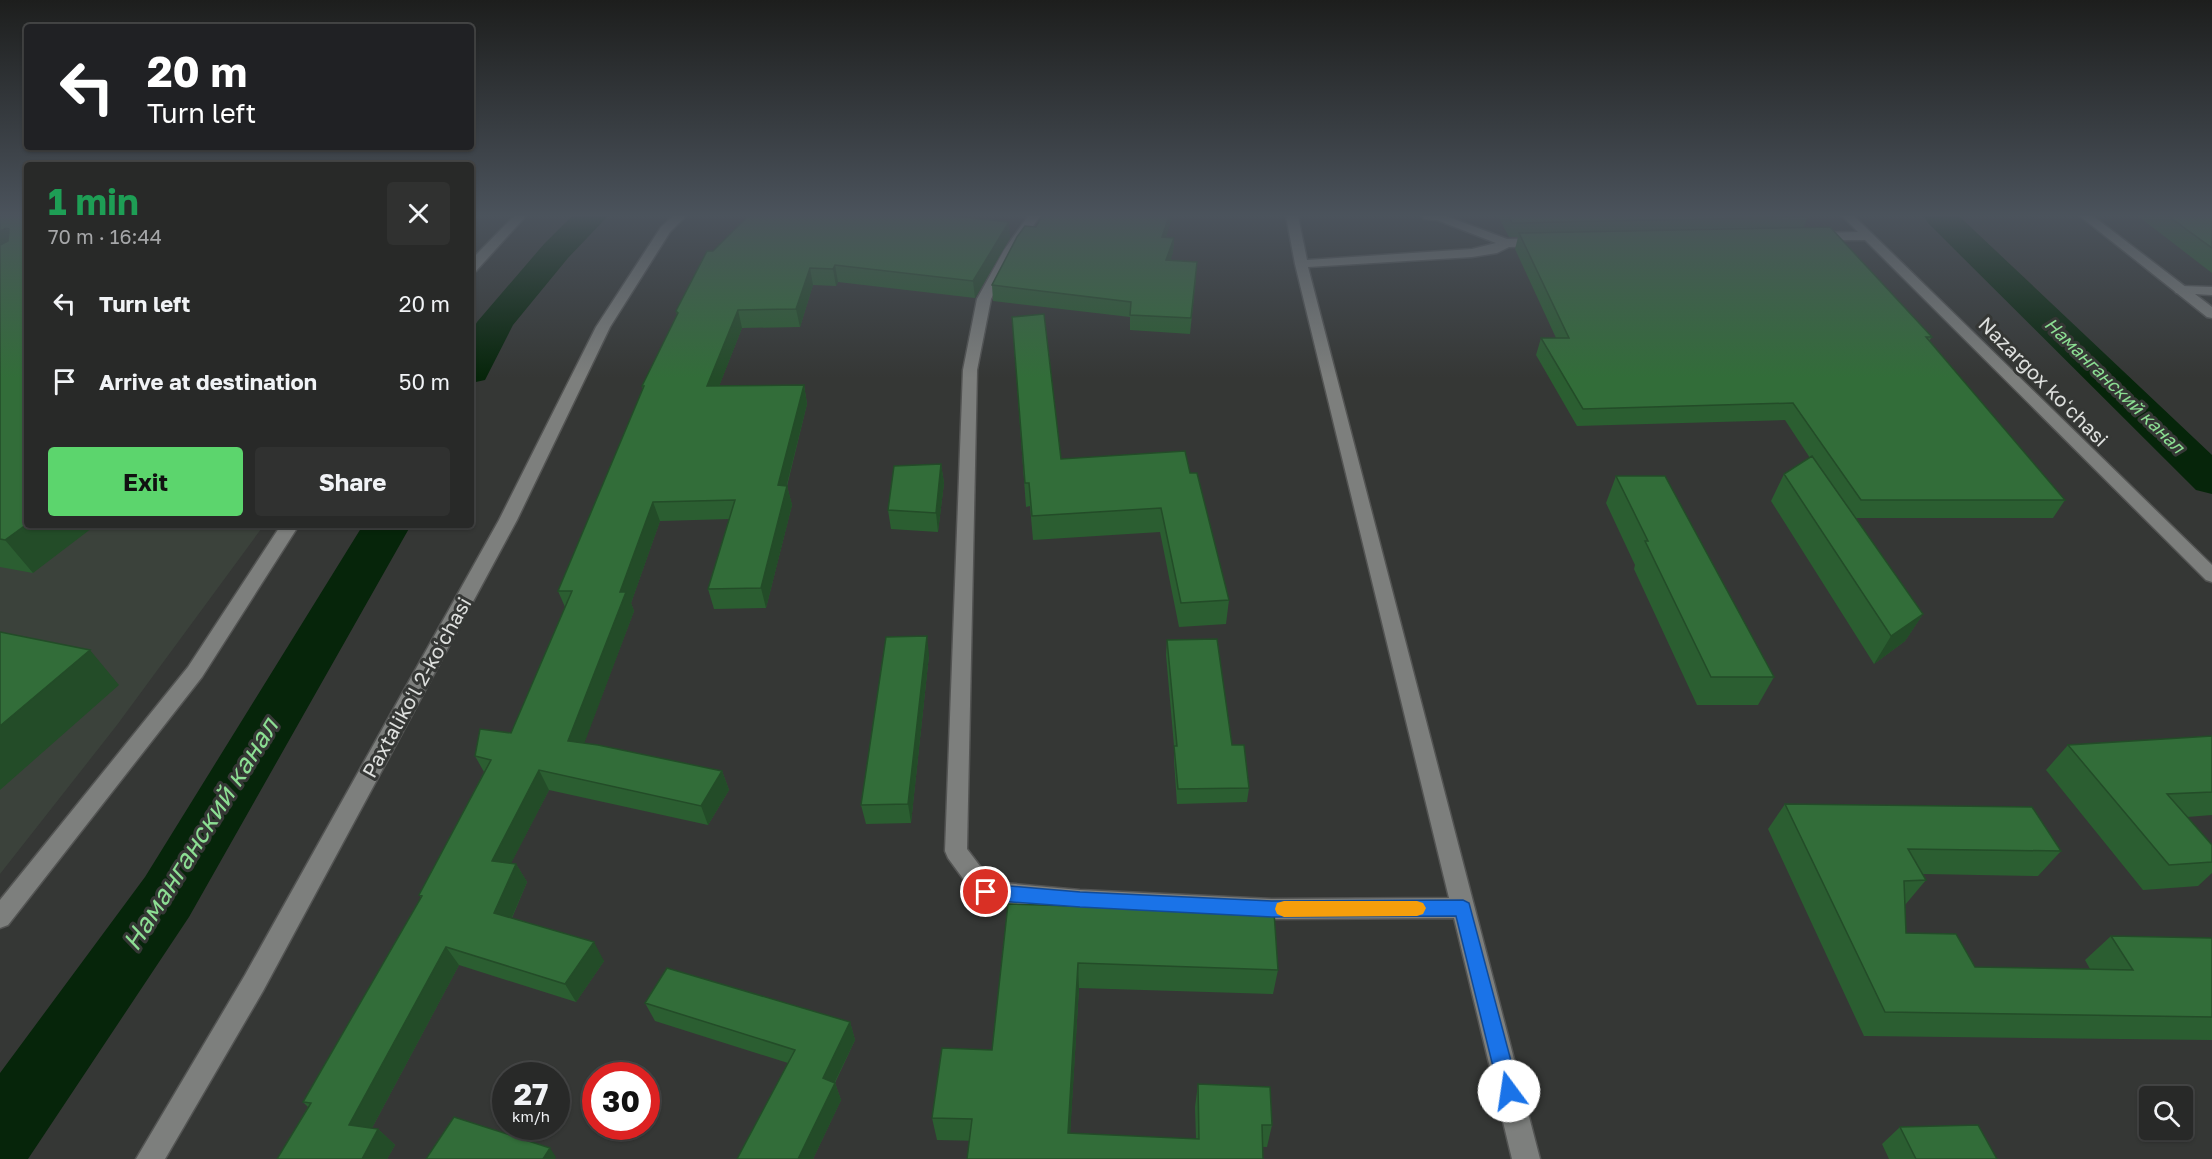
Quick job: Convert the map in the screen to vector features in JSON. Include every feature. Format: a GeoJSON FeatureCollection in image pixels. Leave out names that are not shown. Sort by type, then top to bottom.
{"type":"FeatureCollection","features":[{"type":"Feature","properties":{"kind":"street","name":"Paxtalikoʻl 2-koʻchasi"},"geometry":{"type":"LineString","coordinates":[[150,1159],[254,984],[508,520],[603,327],[639,270]]}},
{"type":"Feature","properties":{"kind":"street"},"geometry":{"type":"LineString","coordinates":[[999,270],[984,299],[970,370],[956,851],[986,892],[1080,900],[1272,909],[1463,908]]}},
{"type":"Feature","properties":{"kind":"street"},"geometry":{"type":"LineString","coordinates":[[1303,270],[1526,1159]]}},
{"type":"Feature","properties":{"kind":"street","name":"Nazargox koʻchasi"},"geometry":{"type":"LineString","coordinates":[[1902,270],[2212,576]]}},
{"type":"Feature","properties":{"kind":"street"},"geometry":{"type":"LineString","coordinates":[[2155,270],[2212,314]]}},
{"type":"Feature","properties":{"kind":"street"},"geometry":{"type":"LineString","coordinates":[[2181,290],[2212,291]]}},
{"type":"Feature","properties":{"kind":"street"},"geometry":{"type":"LineString","coordinates":[[0,918],[195,672],[288,528]]}},
{"type":"Feature","properties":{"kind":"shaded area"},"geometry":{"type":"Polygon","coordinates":[[[0,270],[24,270],[24,528],[262,528],[117,725],[0,874],[0,270]]]}},
{"type":"Feature","properties":{"kind":"building"},"geometry":{"type":"Polygon","coordinates":[[[0,270],[24,270],[24,526],[5,540],[0,539],[0,270]]]}},
{"type":"Feature","properties":{"kind":"building"},"geometry":{"type":"Polygon","coordinates":[[[697,270],[809,270],[796,309],[738,310],[707,386],[804,385],[778,485],[787,486],[761,588],[708,589],[735,500],[653,502],[620,592],[626,592],[568,741],[598,745],[722,771],[701,806],[539,770],[492,861],[516,864],[494,913],[594,942],[565,984],[446,947],[349,1125],[378,1129],[362,1159],[277,1159],[311,1103],[303,1102],[422,896],[419,895],[491,760],[475,756],[480,729],[511,733],[572,591],[558,591],[644,386],[642,386],[678,313],[676,311],[697,270]]]}},
{"type":"Feature","properties":{"kind":"building"},"geometry":{"type":"Polygon","coordinates":[[[879,270],[980,270],[973,281],[879,270]]]}},
{"type":"Feature","properties":{"kind":"building"},"geometry":{"type":"Polygon","coordinates":[[[1000,270],[1196,270],[1191,318],[1130,315],[1131,302],[992,285],[1000,270]]]}},
{"type":"Feature","properties":{"kind":"building"},"geometry":{"type":"Polygon","coordinates":[[[1537,270],[1870,270],[1932,337],[1926,337],[2065,500],[1861,500],[1793,403],[1583,409],[1541,338],[1569,338],[1537,270]]]}},
{"type":"Feature","properties":{"kind":"building"},"geometry":{"type":"Polygon","coordinates":[[[1044,314],[1061,459],[1185,451],[1190,473],[1197,473],[1229,600],[1181,603],[1161,508],[1032,516],[1029,483],[1025,483],[1012,317],[1044,314]]]}},
{"type":"Feature","properties":{"kind":"building"},"geometry":{"type":"Polygon","coordinates":[[[1812,456],[1923,614],[1891,636],[1784,474],[1812,456]]]}},
{"type":"Feature","properties":{"kind":"building"},"geometry":{"type":"Polygon","coordinates":[[[941,464],[936,513],[888,510],[894,466],[941,464]]]}},
{"type":"Feature","properties":{"kind":"building"},"geometry":{"type":"Polygon","coordinates":[[[1616,476],[1665,476],[1774,677],[1711,677],[1616,476]]]}},
{"type":"Feature","properties":{"kind":"building"},"geometry":{"type":"Polygon","coordinates":[[[0,632],[90,650],[0,726],[0,632]]]}},
{"type":"Feature","properties":{"kind":"building"},"geometry":{"type":"Polygon","coordinates":[[[927,636],[908,804],[861,805],[886,637],[927,636]]]}},
{"type":"Feature","properties":{"kind":"building"},"geometry":{"type":"Polygon","coordinates":[[[1217,639],[1232,745],[1244,745],[1249,788],[1178,789],[1174,746],[1177,746],[1167,640],[1217,639]]]}},
{"type":"Feature","properties":{"kind":"building"},"geometry":{"type":"Polygon","coordinates":[[[2212,736],[2212,792],[2167,794],[2212,845],[2212,862],[2169,865],[2068,745],[2212,736]]]}},
{"type":"Feature","properties":{"kind":"building"},"geometry":{"type":"Polygon","coordinates":[[[1785,804],[2032,807],[2061,851],[1908,849],[1926,880],[1904,881],[1906,933],[1956,934],[1975,967],[2133,970],[2111,936],[2212,938],[2212,1017],[1885,1012],[1785,804]]]}},
{"type":"Feature","properties":{"kind":"building"},"geometry":{"type":"Polygon","coordinates":[[[1008,904],[1274,912],[1278,970],[1078,963],[1068,1133],[1199,1139],[1198,1084],[1270,1087],[1272,1125],[1262,1125],[1263,1159],[967,1159],[972,1119],[932,1118],[942,1048],[992,1050],[1008,904]]]}},
{"type":"Feature","properties":{"kind":"building"},"geometry":{"type":"Polygon","coordinates":[[[667,968],[850,1022],[823,1078],[835,1083],[798,1159],[737,1159],[795,1050],[645,1003],[667,968]]]}},
{"type":"Feature","properties":{"kind":"building"},"geometry":{"type":"Polygon","coordinates":[[[454,1117],[492,1129],[492,1140],[525,1140],[550,1148],[543,1159],[426,1159],[454,1117]]]}},
{"type":"Feature","properties":{"kind":"building"},"geometry":{"type":"Polygon","coordinates":[[[1978,1125],[1997,1159],[1916,1159],[1900,1127],[1978,1125]]]}},
{"type":"Feature","properties":{"kind":"waterway","name":"Наманганский канал"},"geometry":{"type":"LineString","coordinates":[[474,365],[496,322],[540,270]]}},
{"type":"Feature","properties":{"kind":"waterway","name":"Наманганский канал"},"geometry":{"type":"LineString","coordinates":[[1996,270],[2212,480]]}},
{"type":"Feature","properties":{"kind":"waterway","name":"Наманганский канал"},"geometry":{"type":"LineString","coordinates":[[0,1135],[167,897],[385,528]]}},
{"type":"Feature","properties":{"kind":"slow traffic"},"geometry":{"type":"LineString","coordinates":[[1284,909],[1417,908]]}},
{"type":"Feature","properties":{"kind":"route"},"geometry":{"type":"LineString","coordinates":[[986,892],[1080,900],[1272,909],[1463,908],[1509,1091]]}}]}
